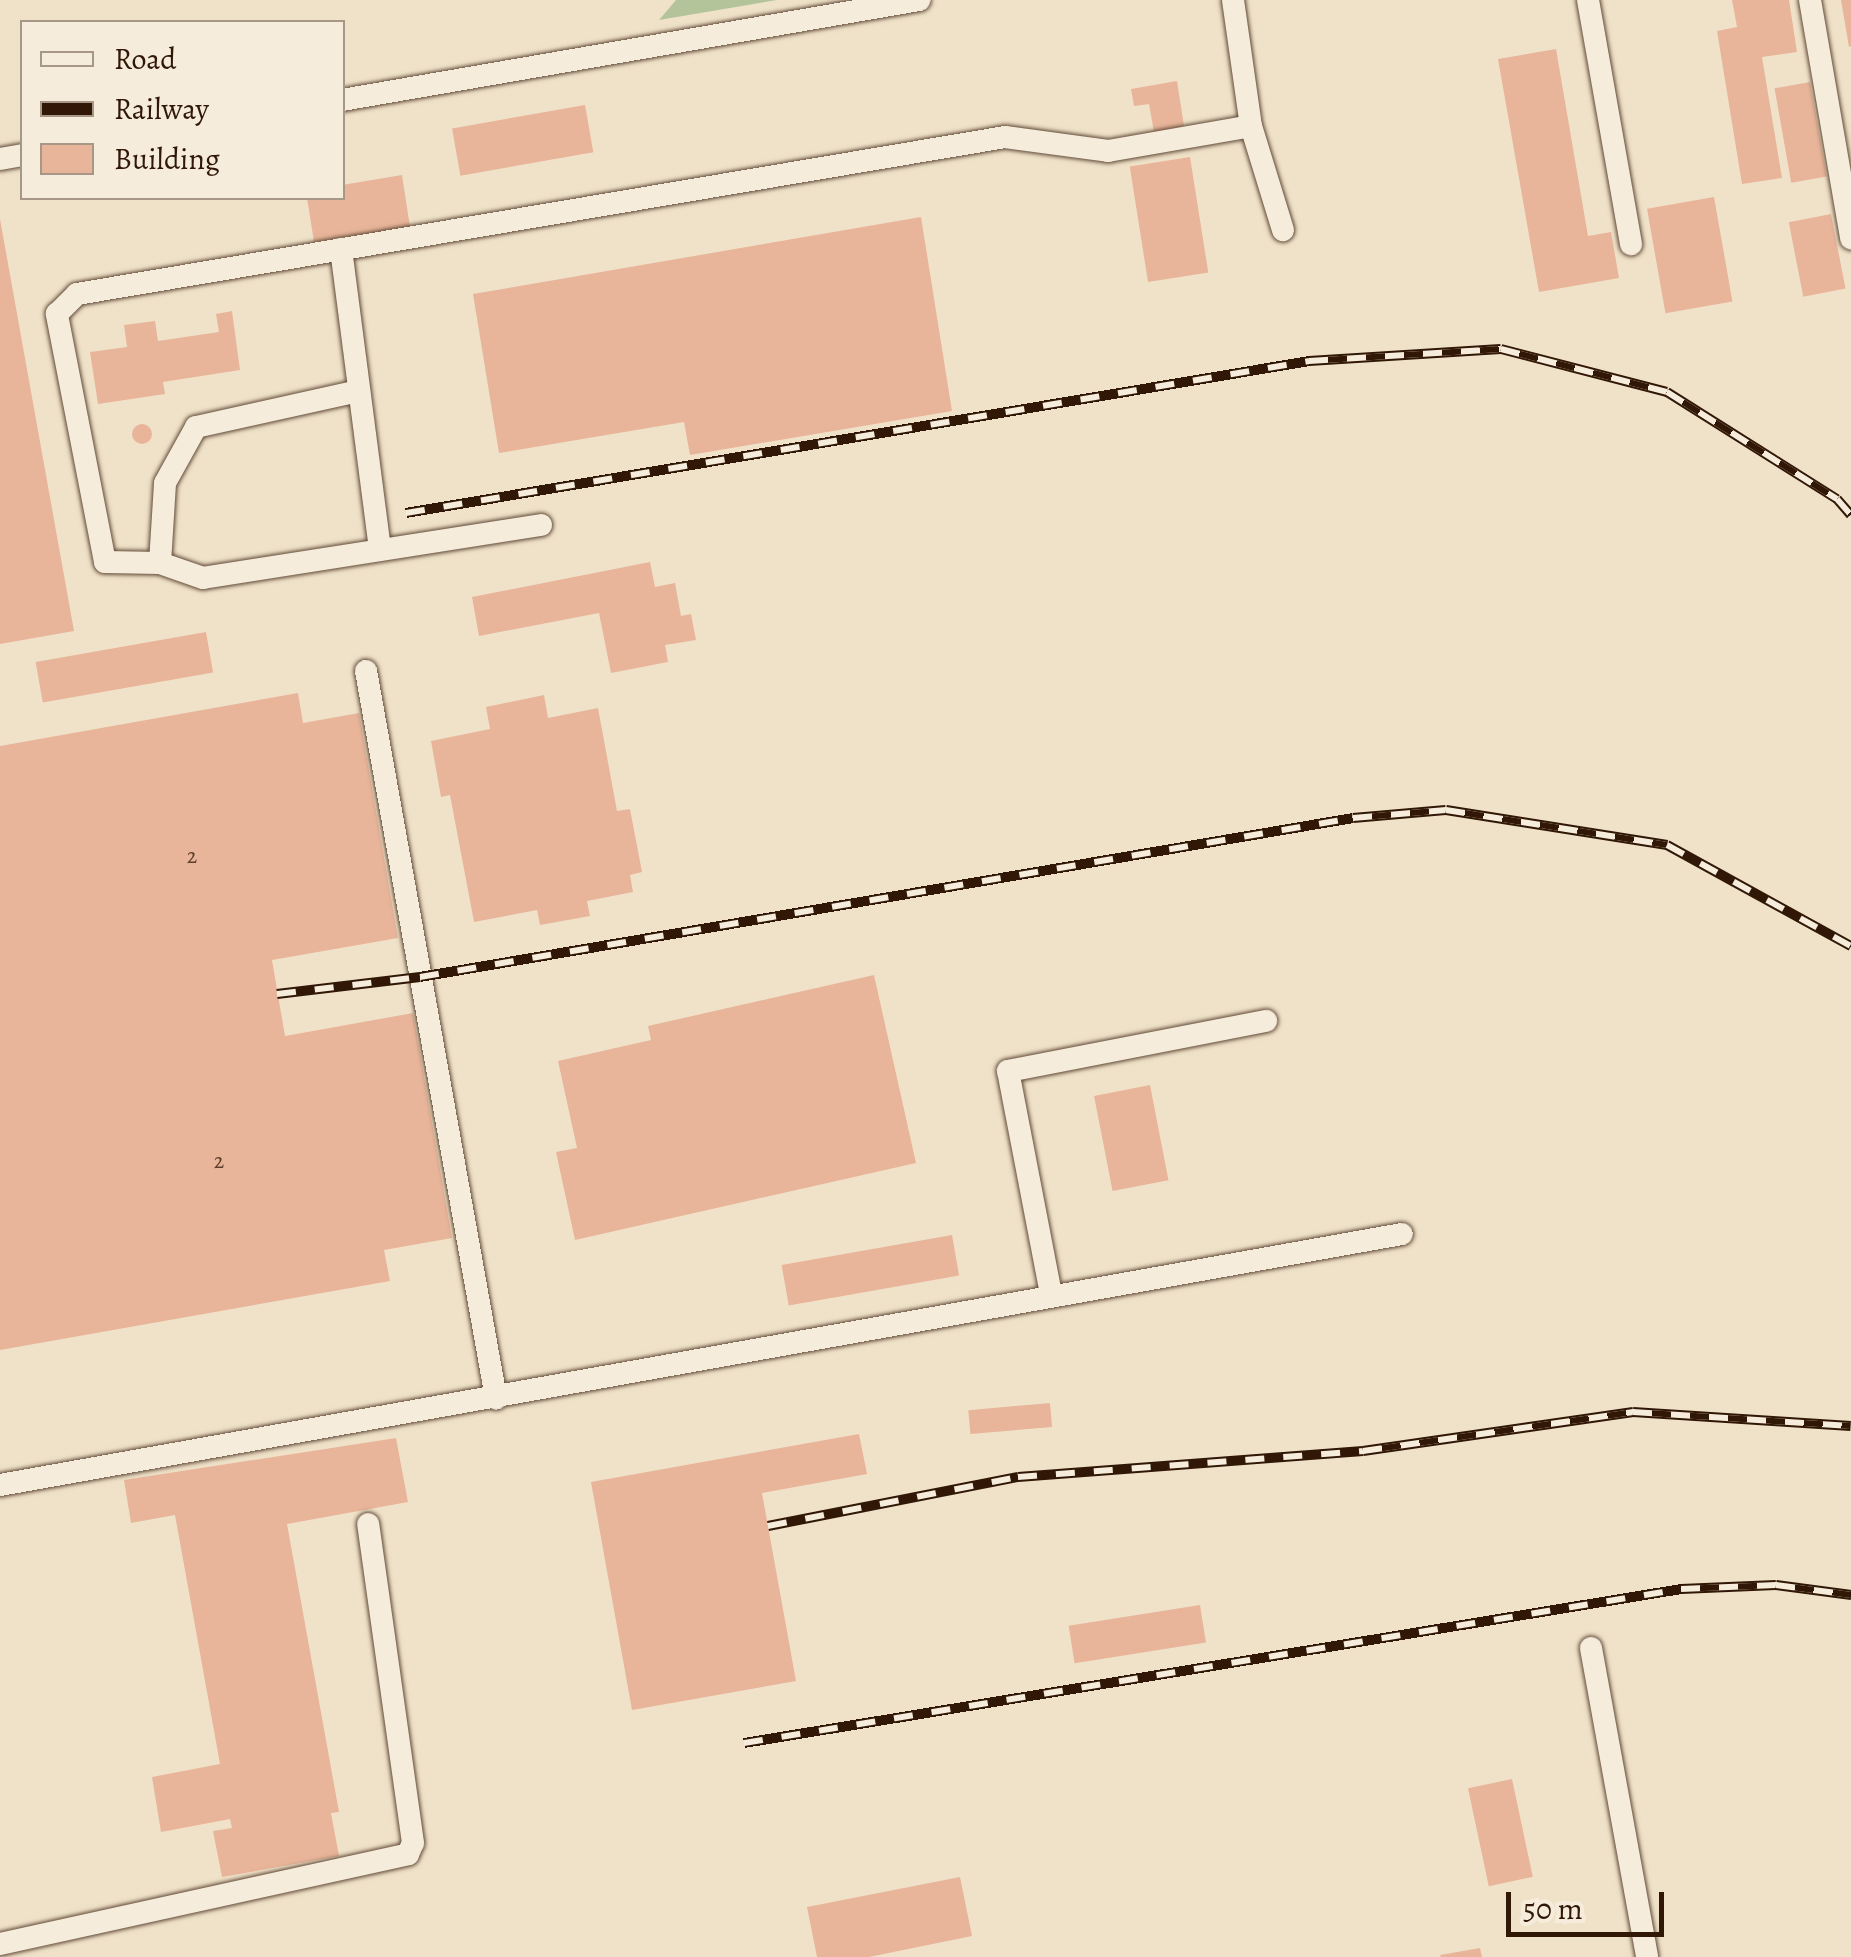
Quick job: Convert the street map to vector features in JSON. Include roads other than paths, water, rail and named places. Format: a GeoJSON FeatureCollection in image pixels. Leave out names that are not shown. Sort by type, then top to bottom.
{"type":"FeatureCollection","features":[{"type":"Feature","properties":{"kind":"lane"},"geometry":{"type":"LineString","coordinates":[[345,99],[920,0]]}},
{"type":"Feature","properties":{"kind":"lane"},"geometry":{"type":"LineString","coordinates":[[1233,0],[1252,126],[1283,230]]}},
{"type":"Feature","properties":{"kind":"lane"},"geometry":{"type":"LineString","coordinates":[[1588,0],[1631,244]]}},
{"type":"Feature","properties":{"kind":"lane"},"geometry":{"type":"LineString","coordinates":[[1810,0],[1851,238]]}},
{"type":"Feature","properties":{"kind":"lane"},"geometry":{"type":"LineString","coordinates":[[541,525],[203,578],[160,564],[106,562],[58,314],[64,302],[77,294],[1005,137],[1108,152],[1252,126]]}},
{"type":"Feature","properties":{"kind":"lane"},"geometry":{"type":"LineString","coordinates":[[340,249],[380,549]]}},
{"type":"Feature","properties":{"kind":"lane"},"geometry":{"type":"LineString","coordinates":[[160,564],[165,483],[196,428],[359,390]]}},
{"type":"Feature","properties":{"kind":"lane"},"geometry":{"type":"LineString","coordinates":[[366,671],[496,1398]]}},
{"type":"Feature","properties":{"kind":"lane"},"geometry":{"type":"LineString","coordinates":[[1052,1294],[1008,1072],[1266,1021]]}},
{"type":"Feature","properties":{"kind":"lane"},"geometry":{"type":"LineString","coordinates":[[0,1485],[1402,1234]]}},
{"type":"Feature","properties":{"kind":"lane"},"geometry":{"type":"LineString","coordinates":[[0,1944],[408,1854],[414,1842],[368,1524]]}},
{"type":"Feature","properties":{"kind":"lane"},"geometry":{"type":"LineString","coordinates":[[1591,1648],[1647,1957]]}},
{"type":"Feature","properties":{"kind":"railway"},"geometry":{"type":"LineString","coordinates":[[406,513],[1309,361],[1501,349],[1667,392],[1837,499],[1851,515]]}},
{"type":"Feature","properties":{"kind":"railway"},"geometry":{"type":"LineString","coordinates":[[277,994],[420,977],[1353,818],[1446,810],[1667,845],[1851,946]]}},
{"type":"Feature","properties":{"kind":"railway"},"geometry":{"type":"LineString","coordinates":[[768,1526],[1018,1477],[1363,1451],[1633,1412],[1851,1426]]}},
{"type":"Feature","properties":{"kind":"railway"},"geometry":{"type":"LineString","coordinates":[[744,1743],[1681,1589],[1776,1585],[1851,1595]]}}]}
